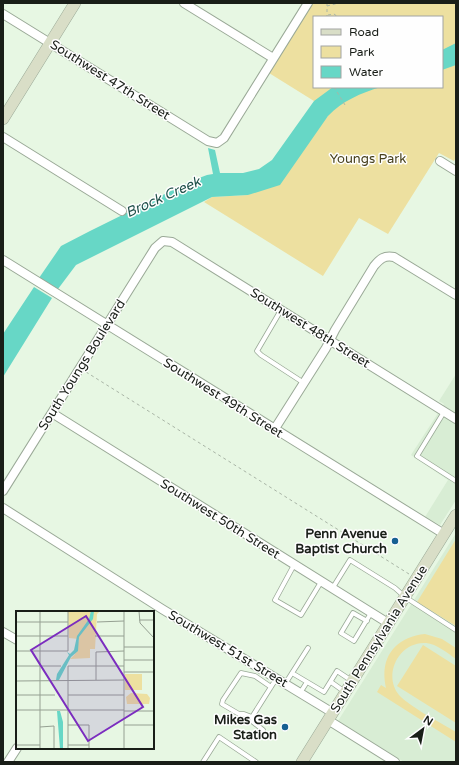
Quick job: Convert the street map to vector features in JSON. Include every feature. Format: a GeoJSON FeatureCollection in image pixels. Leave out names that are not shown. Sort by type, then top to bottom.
{"type":"FeatureCollection","features":[{"type":"Feature","properties":{"kind":"main road"},"geometry":{"type":"LineString","coordinates":[[3,119],[75,3]]}},
{"type":"Feature","properties":{"kind":"main road","name":"South Pennsylvania Avenue"},"geometry":{"type":"LineString","coordinates":[[302,762],[456,515]]}},
{"type":"Feature","properties":{"kind":"street"},"geometry":{"type":"LineString","coordinates":[[184,3],[273,58],[308,3]]}},
{"type":"Feature","properties":{"kind":"street","name":"Southwest 47th Street"},"geometry":{"type":"LineString","coordinates":[[3,14],[208,141],[217,143],[224,138],[273,58]]}},
{"type":"Feature","properties":{"kind":"street"},"geometry":{"type":"LineString","coordinates":[[3,137],[122,211]]}},
{"type":"Feature","properties":{"kind":"street"},"geometry":{"type":"LineString","coordinates":[[440,161],[456,171]]}},
{"type":"Feature","properties":{"kind":"street","name":"Southwest 48th Street"},"geometry":{"type":"LineString","coordinates":[[163,241],[172,242],[456,419]]}},
{"type":"Feature","properties":{"kind":"street","name":"South Youngs Boulevard"},"geometry":{"type":"LineString","coordinates":[[3,491],[155,248],[163,241]]}},
{"type":"Feature","properties":{"kind":"street"},"geometry":{"type":"LineString","coordinates":[[274,430],[378,261],[384,257],[394,257],[456,295]]}},
{"type":"Feature","properties":{"kind":"street","name":"Southwest 49th Street"},"geometry":{"type":"LineString","coordinates":[[3,260],[274,430],[444,534]]}},
{"type":"Feature","properties":{"kind":"street","name":"Southwest 50th Street"},"geometry":{"type":"LineString","coordinates":[[52,414],[388,623]]}},
{"type":"Feature","properties":{"kind":"street","name":"Southwest 51st Street"},"geometry":{"type":"LineString","coordinates":[[3,508],[162,609],[300,693],[395,762]]}},
{"type":"Feature","properties":{"kind":"street"},"geometry":{"type":"LineString","coordinates":[[3,632],[16,639]]}},
{"type":"Feature","properties":{"kind":"street"},"geometry":{"type":"LineString","coordinates":[[8,762],[16,749]]}},
{"type":"Feature","properties":{"kind":"lane"},"geometry":{"type":"LineString","coordinates":[[281,310],[257,351],[304,383]]}},
{"type":"Feature","properties":{"kind":"lane"},"geometry":{"type":"LineString","coordinates":[[444,412],[417,456],[456,481]]}},
{"type":"Feature","properties":{"kind":"lane"},"geometry":{"type":"LineString","coordinates":[[332,589],[350,560],[395,588],[404,597],[456,630]]}},
{"type":"Feature","properties":{"kind":"lane"},"geometry":{"type":"LineString","coordinates":[[294,565],[275,600],[301,615],[321,582]]}},
{"type":"Feature","properties":{"kind":"lane"},"geometry":{"type":"LineString","coordinates":[[367,621],[353,613],[341,633],[354,641],[367,621],[371,613]]}},
{"type":"Feature","properties":{"kind":"lane"},"geometry":{"type":"LineString","coordinates":[[285,684],[308,648]]}},
{"type":"Feature","properties":{"kind":"lane"},"geometry":{"type":"LineString","coordinates":[[255,676],[260,669]]}},
{"type":"Feature","properties":{"kind":"lane"},"geometry":{"type":"LineString","coordinates":[[292,673],[324,692],[337,671],[352,681]]}},
{"type":"Feature","properties":{"kind":"lane"},"geometry":{"type":"LineString","coordinates":[[252,717],[235,712],[222,704],[223,700],[241,673],[255,676],[271,687]]}},
{"type":"Feature","properties":{"kind":"lane"},"geometry":{"type":"LineString","coordinates":[[263,730],[253,722],[252,717],[277,679]]}},
{"type":"Feature","properties":{"kind":"lane"},"geometry":{"type":"LineString","coordinates":[[300,693],[307,682]]}},
{"type":"Feature","properties":{"kind":"lane"},"geometry":{"type":"LineString","coordinates":[[331,682],[346,692]]}},
{"type":"Feature","properties":{"kind":"lane"},"geometry":{"type":"LineString","coordinates":[[203,762],[219,737],[256,762]]}},
{"type":"Feature","properties":{"kind":"path"},"geometry":{"type":"LineString","coordinates":[[327,3],[327,16],[334,14],[337,16]]}},
{"type":"Feature","properties":{"kind":"path"},"geometry":{"type":"LineString","coordinates":[[327,6],[339,3]]}},
{"type":"Feature","properties":{"kind":"path"},"geometry":{"type":"LineString","coordinates":[[335,88],[345,104]]}},
{"type":"Feature","properties":{"kind":"path"},"geometry":{"type":"LineString","coordinates":[[80,368],[416,579]]}},
{"type":"Feature","properties":{"kind":"shaded area"},"geometry":{"type":"Polygon","coordinates":[[[456,374],[456,500],[440,525],[425,517],[448,480],[411,455],[444,404],[439,401],[456,374]]]}},
{"type":"Feature","properties":{"kind":"shaded area"},"geometry":{"type":"Polygon","coordinates":[[[456,533],[456,762],[404,762],[338,721],[456,533]]]}},
{"type":"Feature","properties":{"kind":"green space","name":"Youngs Park"},"geometry":{"type":"Polygon","coordinates":[[[313,3],[456,3],[456,157],[454,161],[439,153],[388,234],[359,218],[323,276],[204,202],[212,197],[248,195],[328,116],[314,101],[269,73],[313,3]]]}},
{"type":"Feature","properties":{"kind":"green space"},"geometry":{"type":"Polygon","coordinates":[[[456,539],[456,626],[417,602],[456,539]]]}},
{"type":"Feature","properties":{"kind":"green space"},"geometry":{"type":"Polygon","coordinates":[[[425,634],[442,639],[456,648],[456,659],[442,649],[426,643],[408,647],[396,660],[392,678],[394,687],[399,695],[410,705],[456,732],[456,742],[377,692],[381,685],[386,688],[384,677],[385,667],[387,659],[392,651],[405,639],[425,634]]]}},
{"type":"Feature","properties":{"kind":"green space"},"geometry":{"type":"Polygon","coordinates":[[[423,645],[456,666],[456,723],[397,686],[423,645]]]}},
{"type":"Feature","properties":{"kind":"water"},"geometry":{"type":"Polygon","coordinates":[[[456,43],[456,65],[443,70],[443,50],[456,43]]]}},
{"type":"Feature","properties":{"kind":"water","name":"Brock Creek"},"geometry":{"type":"Polygon","coordinates":[[[332,88],[378,88],[352,98],[333,111],[280,185],[248,195],[212,197],[76,265],[58,289],[39,278],[61,246],[191,181],[213,174],[208,148],[215,150],[220,173],[243,173],[259,169],[272,160],[314,101],[332,88]]]}},
{"type":"Feature","properties":{"kind":"water"},"geometry":{"type":"Polygon","coordinates":[[[34,287],[52,298],[3,377],[3,334],[34,287]]]}},
{"type":"Feature","properties":{"kind":"place","name":"Penn Avenue Baptist Church"},"geometry":{"type":"Point","coordinates":[395,541]}},
{"type":"Feature","properties":{"kind":"place","name":"Mikes Gas Station"},"geometry":{"type":"Point","coordinates":[285,727]}}]}
